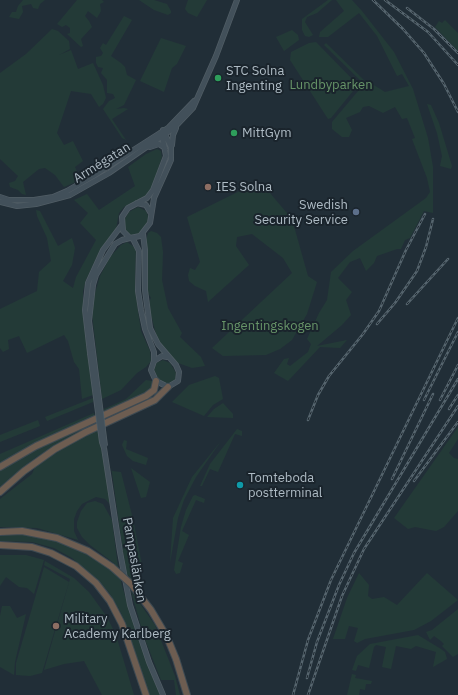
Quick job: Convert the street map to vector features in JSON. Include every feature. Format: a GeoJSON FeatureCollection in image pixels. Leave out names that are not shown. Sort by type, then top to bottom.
{"type":"FeatureCollection","features":[{"type":"Feature","properties":{"kind":"highway"},"geometry":{"type":"LineString","coordinates":[[0,467],[36,446],[146,396],[154,390],[156,381]]}},
{"type":"Feature","properties":{"kind":"highway"},"geometry":{"type":"LineString","coordinates":[[0,492],[24,471],[55,449],[82,434],[155,400],[168,387]]}},
{"type":"Feature","properties":{"kind":"highway"},"geometry":{"type":"LineString","coordinates":[[0,532],[28,532],[57,538],[88,551],[112,567],[131,584],[152,610],[167,637],[176,659],[187,695]]}},
{"type":"Feature","properties":{"kind":"highway"},"geometry":{"type":"LineString","coordinates":[[0,546],[25,546],[46,551],[69,561],[86,573],[110,601],[122,624],[146,695]]}},
{"type":"Feature","properties":{"kind":"main road","name":"Armégatan"},"geometry":{"type":"LineString","coordinates":[[69,193],[100,172],[178,125],[193,108],[220,46],[237,0]]}},
{"type":"Feature","properties":{"kind":"main road","name":"Armégatan"},"geometry":{"type":"LineString","coordinates":[[0,202],[17,206],[35,202],[69,193],[103,176],[163,134],[196,99]]}},
{"type":"Feature","properties":{"kind":"main road"},"geometry":{"type":"LineString","coordinates":[[131,239],[143,234],[150,224],[150,213],[154,198],[171,160],[172,135],[178,125]]}},
{"type":"Feature","properties":{"kind":"main road"},"geometry":{"type":"LineString","coordinates":[[163,134],[171,147]]}},
{"type":"Feature","properties":{"kind":"main road"},"geometry":{"type":"LineString","coordinates":[[143,234],[145,250],[144,290],[150,328],[167,357],[176,365],[179,372],[178,381],[168,387],[156,381],[151,370],[154,360],[154,352],[145,329],[138,290],[139,251],[131,239],[124,234],[122,226],[124,212],[147,198],[154,190],[165,162],[163,134]]}},
{"type":"Feature","properties":{"kind":"main road"},"geometry":{"type":"LineString","coordinates":[[143,149],[159,144],[165,148]]}},
{"type":"Feature","properties":{"kind":"main road","name":"Armégatan"},"geometry":{"type":"LineString","coordinates":[[0,197],[9,200],[35,202]]}},
{"type":"Feature","properties":{"kind":"main road"},"geometry":{"type":"LineString","coordinates":[[136,204],[146,206],[150,213]]}},
{"type":"Feature","properties":{"kind":"main road","name":"Pampaslänken"},"geometry":{"type":"LineString","coordinates":[[122,226],[103,250],[88,283],[85,310],[102,442],[130,605],[142,642],[164,695]]}},
{"type":"Feature","properties":{"kind":"main road","name":"Pampaslänken"},"geometry":{"type":"LineString","coordinates":[[91,353],[89,321],[93,285],[96,275],[115,244],[122,240],[131,239]]}},
{"type":"Feature","properties":{"kind":"main road"},"geometry":{"type":"LineString","coordinates":[[154,360],[162,356],[167,357]]}},
{"type":"Feature","properties":{"kind":"green space"},"geometry":{"type":"Polygon","coordinates":[[[23,0],[45,0],[40,4],[38,9],[33,8],[31,4],[22,6],[23,12],[19,19],[9,17],[12,12],[16,12],[18,6],[23,0]]]}},
{"type":"Feature","properties":{"kind":"green space"},"geometry":{"type":"Polygon","coordinates":[[[77,0],[102,0],[104,2],[100,4],[101,11],[97,18],[88,11],[85,16],[92,27],[81,39],[83,46],[81,47],[67,34],[70,33],[70,28],[66,25],[62,27],[57,24],[77,0]]]}},
{"type":"Feature","properties":{"kind":"green space"},"geometry":{"type":"Polygon","coordinates":[[[139,0],[154,0],[167,4],[171,13],[168,15],[154,10],[139,0]]]}},
{"type":"Feature","properties":{"kind":"green space"},"geometry":{"type":"Polygon","coordinates":[[[188,0],[207,0],[197,17],[188,13],[185,9],[188,0]]]}},
{"type":"Feature","properties":{"kind":"green space"},"geometry":{"type":"Polygon","coordinates":[[[328,0],[332,0],[317,13],[307,17],[305,22],[313,35],[309,37],[305,36],[302,30],[302,19],[328,0]]]}},
{"type":"Feature","properties":{"kind":"green space"},"geometry":{"type":"Polygon","coordinates":[[[336,0],[352,0],[362,11],[394,52],[413,89],[428,138],[433,167],[433,213],[424,211],[410,238],[405,240],[401,249],[377,256],[374,263],[366,271],[360,258],[350,262],[338,278],[352,292],[346,300],[351,315],[342,325],[317,346],[347,340],[340,348],[320,347],[288,381],[274,373],[284,359],[289,358],[287,364],[290,366],[308,352],[311,344],[307,339],[327,300],[331,272],[353,251],[426,198],[430,192],[427,178],[412,139],[415,138],[407,118],[402,119],[395,107],[383,113],[369,106],[363,107],[360,112],[346,118],[352,130],[349,137],[342,137],[332,129],[332,122],[364,84],[324,45],[326,43],[366,82],[369,82],[385,92],[409,86],[402,74],[397,76],[377,36],[359,13],[328,37],[319,37],[320,32],[344,11],[336,0]]]}},
{"type":"Feature","properties":{"kind":"green space"},"geometry":{"type":"Polygon","coordinates":[[[124,16],[132,20],[111,56],[125,67],[127,75],[136,80],[124,105],[116,109],[128,109],[112,119],[126,140],[122,138],[103,109],[109,101],[115,98],[113,94],[107,93],[107,80],[101,73],[103,68],[98,67],[96,63],[96,57],[101,56],[103,53],[100,48],[103,43],[106,45],[124,16]]]}},
{"type":"Feature","properties":{"kind":"green space"},"geometry":{"type":"Polygon","coordinates":[[[445,20],[458,33],[458,51],[435,27],[439,21],[442,23],[445,20]]]}},
{"type":"Feature","properties":{"kind":"green space"},"geometry":{"type":"Polygon","coordinates":[[[52,29],[58,31],[69,41],[70,49],[59,55],[71,50],[78,69],[93,63],[103,85],[106,98],[103,104],[99,107],[91,94],[71,91],[57,133],[64,145],[73,141],[83,161],[75,167],[81,180],[64,187],[55,175],[45,168],[39,169],[23,182],[26,195],[10,187],[9,183],[15,181],[18,176],[0,159],[0,73],[26,54],[52,29]]]}},
{"type":"Feature","properties":{"kind":"green space"},"geometry":{"type":"Polygon","coordinates":[[[292,30],[298,35],[299,40],[284,51],[276,37],[292,30]]]}},
{"type":"Feature","properties":{"kind":"green space"},"geometry":{"type":"Polygon","coordinates":[[[161,38],[186,46],[177,64],[172,68],[164,92],[140,81],[161,38]]]}},
{"type":"Feature","properties":{"kind":"green space","name":"Lundbyparken"},"geometry":{"type":"Polygon","coordinates":[[[316,42],[358,85],[331,118],[328,119],[290,60],[291,52],[309,43],[316,42]]]}},
{"type":"Feature","properties":{"kind":"green space"},"geometry":{"type":"Polygon","coordinates":[[[427,104],[431,105],[439,123],[452,166],[451,169],[440,166],[442,156],[437,133],[427,104]]]}},
{"type":"Feature","properties":{"kind":"green space"},"geometry":{"type":"Polygon","coordinates":[[[157,149],[161,151],[162,157],[152,188],[145,197],[124,207],[119,213],[116,229],[99,252],[86,280],[83,291],[83,314],[93,395],[82,399],[79,369],[74,362],[68,341],[64,335],[27,353],[19,336],[8,340],[9,349],[3,352],[0,348],[0,309],[37,291],[39,272],[51,261],[47,238],[37,216],[36,210],[40,211],[58,246],[72,238],[75,248],[72,265],[63,281],[73,288],[76,277],[96,240],[80,223],[88,213],[74,200],[87,194],[99,210],[135,186],[128,167],[146,154],[157,149]]]}},
{"type":"Feature","properties":{"kind":"green space","name":"Ingentingskogen"},"geometry":{"type":"Polygon","coordinates":[[[250,186],[257,188],[264,186],[292,219],[308,276],[317,282],[307,314],[292,340],[280,349],[266,355],[223,356],[212,348],[292,273],[283,258],[252,234],[237,237],[236,246],[249,265],[208,302],[206,291],[195,286],[189,281],[188,275],[190,268],[195,270],[200,262],[187,217],[250,186]]]}},
{"type":"Feature","properties":{"kind":"green space"},"geometry":{"type":"Polygon","coordinates":[[[138,207],[146,211],[149,218],[139,234],[129,236],[124,229],[124,220],[129,212],[138,207]]]}},
{"type":"Feature","properties":{"kind":"green space"},"geometry":{"type":"Polygon","coordinates":[[[151,231],[157,233],[161,237],[163,252],[162,280],[168,308],[182,333],[180,337],[201,357],[205,366],[192,368],[178,363],[164,350],[157,338],[150,311],[149,301],[151,298],[148,293],[148,253],[146,240],[148,233],[151,231]]]}},
{"type":"Feature","properties":{"kind":"green space"},"geometry":{"type":"Polygon","coordinates":[[[127,242],[136,248],[135,285],[138,311],[141,331],[150,351],[151,361],[121,390],[102,399],[92,314],[93,300],[100,276],[110,257],[121,245],[127,242]]]}},
{"type":"Feature","properties":{"kind":"green space"},"geometry":{"type":"Polygon","coordinates":[[[163,360],[170,363],[176,373],[175,382],[169,385],[158,379],[154,369],[156,363],[163,360]]]}},
{"type":"Feature","properties":{"kind":"green space"},"geometry":{"type":"Polygon","coordinates":[[[215,376],[219,378],[223,399],[213,405],[204,416],[172,402],[189,385],[215,376]]]}},
{"type":"Feature","properties":{"kind":"green space"},"geometry":{"type":"Polygon","coordinates":[[[146,380],[152,381],[152,390],[105,414],[104,409],[126,399],[146,380]]]}},
{"type":"Feature","properties":{"kind":"green space"},"geometry":{"type":"Polygon","coordinates":[[[93,398],[93,402],[47,421],[45,417],[93,398]]]}},
{"type":"Feature","properties":{"kind":"green space"},"geometry":{"type":"Polygon","coordinates":[[[223,403],[233,414],[233,418],[207,417],[214,409],[223,403]]]}},
{"type":"Feature","properties":{"kind":"green space"},"geometry":{"type":"Polygon","coordinates":[[[94,413],[95,417],[41,440],[0,463],[0,454],[94,413]]]}},
{"type":"Feature","properties":{"kind":"green space"},"geometry":{"type":"Polygon","coordinates":[[[38,420],[40,426],[0,442],[0,435],[38,420]]]}},
{"type":"Feature","properties":{"kind":"green space"},"geometry":{"type":"Polygon","coordinates":[[[91,425],[35,458],[0,487],[0,471],[29,453],[91,425]]]}},
{"type":"Feature","properties":{"kind":"green space"},"geometry":{"type":"Polygon","coordinates":[[[458,427],[458,439],[449,453],[454,458],[458,459],[458,511],[444,527],[436,531],[415,527],[408,529],[394,518],[458,427]]]}},
{"type":"Feature","properties":{"kind":"green space"},"geometry":{"type":"Polygon","coordinates":[[[98,429],[111,505],[105,499],[96,497],[82,504],[74,519],[74,531],[78,540],[37,528],[0,527],[0,499],[32,474],[35,467],[65,447],[98,429]]]}},
{"type":"Feature","properties":{"kind":"green space"},"geometry":{"type":"Polygon","coordinates":[[[237,429],[242,431],[242,436],[235,434],[218,472],[210,469],[202,486],[200,486],[210,464],[237,429]]]}},
{"type":"Feature","properties":{"kind":"green space"},"geometry":{"type":"Polygon","coordinates":[[[124,440],[127,441],[126,449],[148,458],[146,465],[133,461],[127,456],[122,445],[124,440]]]}},
{"type":"Feature","properties":{"kind":"green space"},"geometry":{"type":"Polygon","coordinates":[[[221,441],[196,477],[184,500],[178,518],[170,563],[173,518],[192,477],[221,441]]]}},
{"type":"Feature","properties":{"kind":"green space"},"geometry":{"type":"Polygon","coordinates":[[[111,466],[112,471],[121,472],[133,519],[142,565],[135,583],[126,573],[111,466]]]}},
{"type":"Feature","properties":{"kind":"green space"},"geometry":{"type":"Polygon","coordinates":[[[131,468],[150,482],[146,497],[141,498],[131,468]]]}},
{"type":"Feature","properties":{"kind":"green space"},"geometry":{"type":"Polygon","coordinates":[[[195,495],[205,499],[204,503],[196,500],[182,531],[189,535],[178,561],[183,563],[180,573],[176,574],[174,570],[181,527],[186,510],[193,496],[195,495]]]}},
{"type":"Feature","properties":{"kind":"green space"},"geometry":{"type":"Polygon","coordinates":[[[95,501],[103,504],[112,520],[122,586],[140,643],[160,695],[150,695],[121,613],[110,594],[98,580],[72,558],[54,548],[32,542],[0,541],[0,534],[25,534],[54,540],[77,549],[110,569],[115,564],[90,545],[82,537],[77,528],[77,522],[81,511],[87,503],[95,501]]]}},
{"type":"Feature","properties":{"kind":"green space"},"geometry":{"type":"Polygon","coordinates":[[[0,555],[26,555],[44,560],[34,594],[27,588],[19,587],[6,577],[0,586],[0,555]]]}},
{"type":"Feature","properties":{"kind":"green space"},"geometry":{"type":"Polygon","coordinates":[[[45,561],[74,578],[89,592],[107,617],[116,635],[134,695],[102,695],[84,661],[64,664],[44,670],[70,579],[44,565],[45,561]]]}},
{"type":"Feature","properties":{"kind":"green space"},"geometry":{"type":"Polygon","coordinates":[[[44,567],[69,582],[42,673],[30,676],[16,675],[16,663],[44,567]]]}},
{"type":"Feature","properties":{"kind":"green space"},"geometry":{"type":"Polygon","coordinates":[[[359,573],[369,585],[368,596],[372,599],[384,597],[397,605],[427,573],[458,600],[431,621],[414,630],[365,639],[357,643],[354,641],[358,628],[349,626],[345,639],[333,639],[347,598],[359,573]]]}},
{"type":"Feature","properties":{"kind":"green space"},"geometry":{"type":"Polygon","coordinates":[[[131,591],[155,625],[175,676],[180,695],[176,695],[174,680],[161,680],[144,637],[131,591]]]}},
{"type":"Feature","properties":{"kind":"green space"},"geometry":{"type":"Polygon","coordinates":[[[2,606],[10,606],[17,618],[26,614],[15,662],[14,675],[0,667],[0,616],[2,606]]]}},
{"type":"Feature","properties":{"kind":"green space"},"geometry":{"type":"Polygon","coordinates":[[[458,609],[458,654],[453,657],[442,646],[444,644],[441,641],[434,636],[430,640],[426,632],[432,630],[458,609]]]}},
{"type":"Feature","properties":{"kind":"green space"},"geometry":{"type":"Polygon","coordinates":[[[418,635],[445,652],[447,659],[433,667],[436,652],[416,646],[411,649],[396,646],[391,669],[382,667],[386,647],[376,645],[374,647],[369,668],[358,665],[356,671],[352,670],[357,656],[370,644],[418,635]]]}},
{"type":"Feature","properties":{"kind":"green space"},"geometry":{"type":"Polygon","coordinates":[[[352,674],[356,675],[355,678],[372,681],[371,684],[366,684],[365,690],[360,689],[359,695],[347,695],[352,674]]]}},
{"type":"Feature","properties":{"kind":"railway"},"geometry":{"type":"LineString","coordinates":[[373,0],[403,29],[424,53],[444,84],[458,112]]}},
{"type":"Feature","properties":{"kind":"railway"},"geometry":{"type":"LineString","coordinates":[[385,0],[428,32],[458,65]]}},
{"type":"Feature","properties":{"kind":"railway"},"geometry":{"type":"LineString","coordinates":[[407,8],[434,29],[458,53]]}},
{"type":"Feature","properties":{"kind":"railway"},"geometry":{"type":"LineString","coordinates":[[308,420],[318,395],[329,376],[363,334],[379,311],[406,250],[425,214]]}},
{"type":"Feature","properties":{"kind":"railway"},"geometry":{"type":"LineString","coordinates":[[377,324],[395,303],[417,271],[426,247],[433,219]]}},
{"type":"Feature","properties":{"kind":"railway"},"geometry":{"type":"LineString","coordinates":[[407,304],[448,259]]}},
{"type":"Feature","properties":{"kind":"railway"},"geometry":{"type":"LineString","coordinates":[[293,695],[308,640],[331,580],[458,318]]}},
{"type":"Feature","properties":{"kind":"railway"},"geometry":{"type":"LineString","coordinates":[[424,400],[458,332]]}},
{"type":"Feature","properties":{"kind":"railway"},"geometry":{"type":"LineString","coordinates":[[440,400],[458,365]]}},
{"type":"Feature","properties":{"kind":"railway"},"geometry":{"type":"LineString","coordinates":[[307,678],[317,642],[339,585],[354,553],[458,379]]}},
{"type":"Feature","properties":{"kind":"railway"},"geometry":{"type":"LineString","coordinates":[[392,479],[433,394]]}},
{"type":"Feature","properties":{"kind":"railway"},"geometry":{"type":"LineString","coordinates":[[449,409],[458,395]]}},
{"type":"Feature","properties":{"kind":"railway"},"geometry":{"type":"LineString","coordinates":[[308,695],[342,596],[364,549],[458,406]]}},
{"type":"Feature","properties":{"kind":"railway"},"geometry":{"type":"LineString","coordinates":[[414,481],[458,422]]}},
{"type":"Feature","properties":{"kind":"place","name":"STC Solna Ingenting"},"geometry":{"type":"Point","coordinates":[218,78]}},
{"type":"Feature","properties":{"kind":"place","name":"MittGym"},"geometry":{"type":"Point","coordinates":[234,133]}},
{"type":"Feature","properties":{"kind":"place","name":"IES Solna"},"geometry":{"type":"Point","coordinates":[208,187]}},
{"type":"Feature","properties":{"kind":"place","name":"Swedish Security Service"},"geometry":{"type":"Point","coordinates":[356,212]}},
{"type":"Feature","properties":{"kind":"place","name":"Tomteboda postterminal"},"geometry":{"type":"Point","coordinates":[240,485]}},
{"type":"Feature","properties":{"kind":"place","name":"Military Academy Karlberg"},"geometry":{"type":"Point","coordinates":[56,626]}}]}
